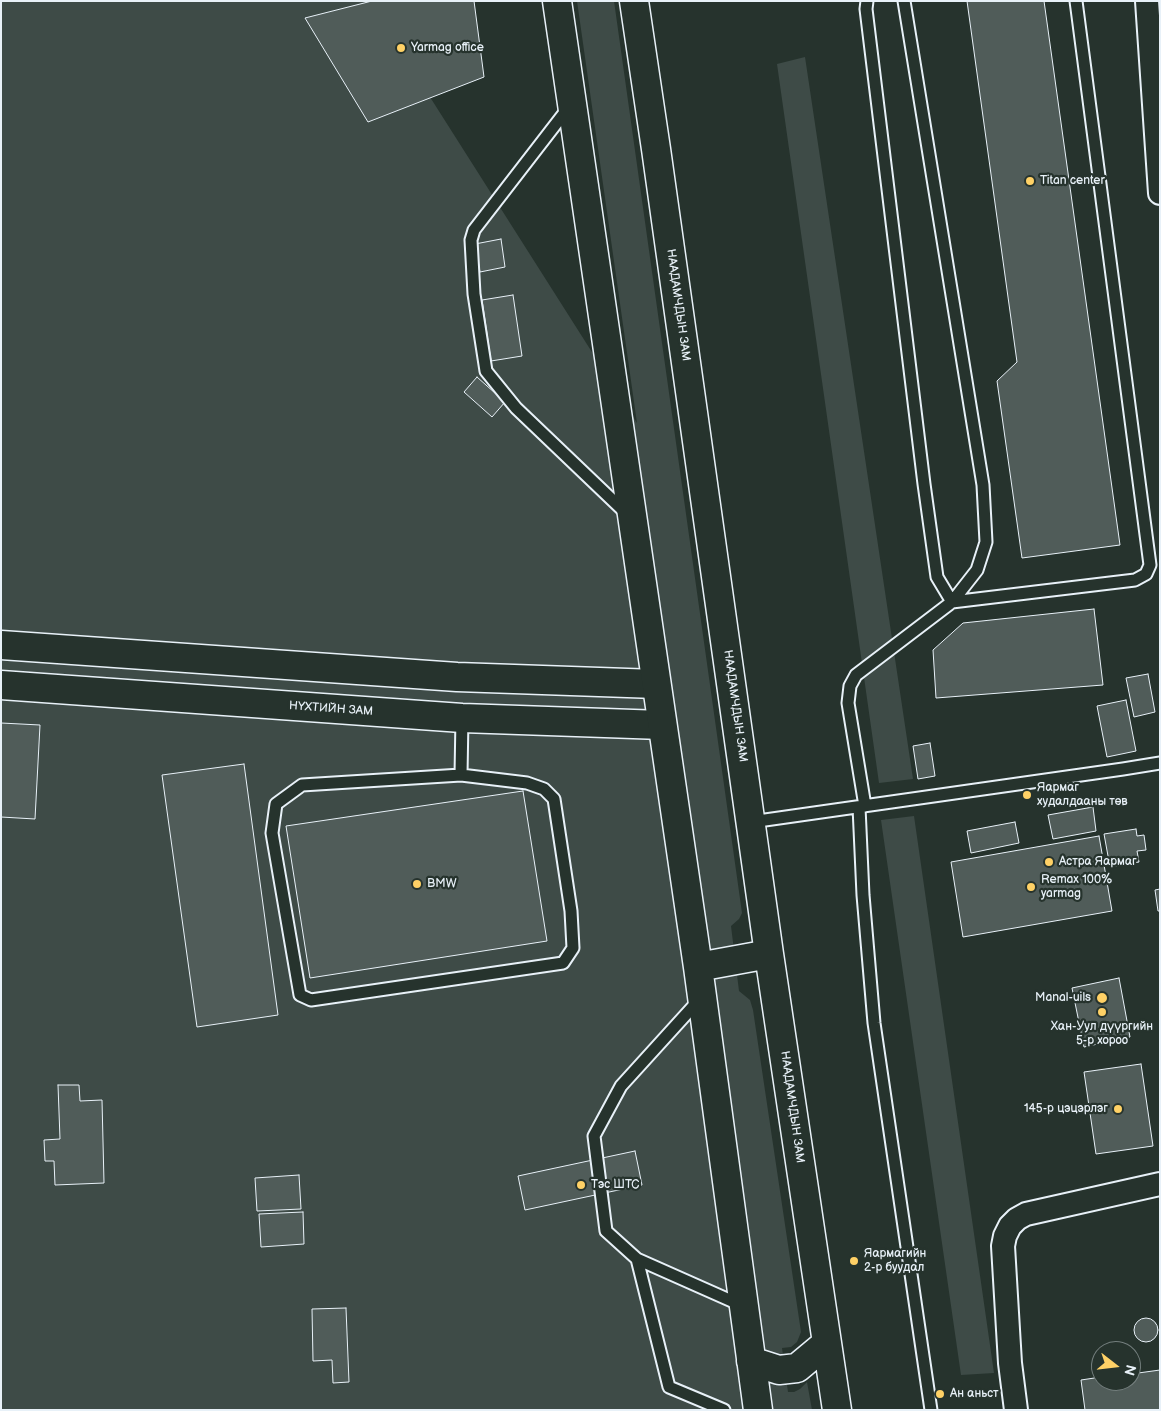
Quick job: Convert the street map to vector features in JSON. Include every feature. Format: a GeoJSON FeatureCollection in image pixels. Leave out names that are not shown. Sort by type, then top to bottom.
{"type":"FeatureCollection","features":[{"type":"Feature","properties":{"kind":"main road"},"geometry":{"type":"LineString","coordinates":[[557,1],[698,967],[758,1410]]}},
{"type":"Feature","properties":{"kind":"main road","name":"НААДАМЧДЫН ЗАМ"},"geometry":{"type":"LineString","coordinates":[[634,1],[769,954],[836,1410]]}},
{"type":"Feature","properties":{"kind":"main road"},"geometry":{"type":"LineString","coordinates":[[1,645],[457,677],[656,684]]}},
{"type":"Feature","properties":{"kind":"main road","name":"НҮХТИЙН ЗАМ"},"geometry":{"type":"LineString","coordinates":[[1,685],[462,718],[662,725]]}},
{"type":"Feature","properties":{"kind":"main road"},"geometry":{"type":"LineString","coordinates":[[698,967],[769,954]]}},
{"type":"Feature","properties":{"kind":"main road"},"geometry":{"type":"LineString","coordinates":[[751,1361],[779,1370],[796,1368],[827,1343]]}},
{"type":"Feature","properties":{"kind":"street"},"geometry":{"type":"LineString","coordinates":[[1147,1],[1160,193]]}},
{"type":"Feature","properties":{"kind":"street"},"geometry":{"type":"LineString","coordinates":[[1016,1410],[1010,1363],[1003,1246],[1010,1226],[1026,1214],[1160,1184]]}},
{"type":"Feature","properties":{"kind":"lane"},"geometry":{"type":"LineString","coordinates":[[867,1],[866,10],[925,494],[937,577],[952,602]]}},
{"type":"Feature","properties":{"kind":"lane"},"geometry":{"type":"LineString","coordinates":[[904,1],[983,485],[986,542],[977,570],[952,602],[856,675],[850,686],[848,703],[862,806],[863,895],[874,1023],[932,1410]]}},
{"type":"Feature","properties":{"kind":"lane"},"geometry":{"type":"LineString","coordinates":[[952,602],[1135,580],[1146,574],[1150,565],[1076,1]]}},
{"type":"Feature","properties":{"kind":"lane"},"geometry":{"type":"LineString","coordinates":[[572,104],[474,230],[471,240],[474,294],[486,371],[516,408],[632,518]]}},
{"type":"Feature","properties":{"kind":"lane"},"geometry":{"type":"LineString","coordinates":[[461,775],[462,718]]}},
{"type":"Feature","properties":{"kind":"lane"},"geometry":{"type":"LineString","coordinates":[[751,822],[1160,763]]}},
{"type":"Feature","properties":{"kind":"lane"},"geometry":{"type":"LineString","coordinates":[[461,775],[527,783],[544,789],[554,800],[571,911],[573,948],[563,963],[311,1000],[300,995],[272,834],[276,804],[302,784],[461,775]]}},
{"type":"Feature","properties":{"kind":"lane"},"geometry":{"type":"LineString","coordinates":[[701,999],[621,1086],[594,1136],[606,1231],[637,1259],[743,1306]]}},
{"type":"Feature","properties":{"kind":"lane"},"geometry":{"type":"LineString","coordinates":[[637,1259],[669,1387],[724,1410]]}},
{"type":"Feature","properties":{"kind":"shaded area"},"geometry":{"type":"Polygon","coordinates":[[[1,1],[369,1],[637,423],[577,1],[614,1],[742,913],[739,919],[731,926],[739,991],[750,1000],[753,1010],[801,1332],[797,1342],[791,1347],[782,1348],[788,1392],[800,1389],[807,1382],[812,1410],[1,1410],[1,1]]]}},
{"type":"Feature","properties":{"kind":"shaded area"},"geometry":{"type":"Polygon","coordinates":[[[805,57],[913,779],[879,783],[777,64],[805,57]]]}},
{"type":"Feature","properties":{"kind":"shaded area"},"geometry":{"type":"Polygon","coordinates":[[[914,816],[994,1373],[961,1375],[881,820],[914,816]]]}},
{"type":"Feature","properties":{"kind":"building","name":"Yarmag office"},"geometry":{"type":"Polygon","coordinates":[[[372,1],[474,1],[484,77],[368,122],[305,18],[372,1]]]}},
{"type":"Feature","properties":{"kind":"building","name":"Titan center"},"geometry":{"type":"Polygon","coordinates":[[[967,1],[1044,1],[1120,545],[1022,558],[997,381],[1017,362],[967,1]]]}},
{"type":"Feature","properties":{"kind":"building"},"geometry":{"type":"Polygon","coordinates":[[[501,239],[505,267],[480,272],[475,244],[501,239]]]}},
{"type":"Feature","properties":{"kind":"building"},"geometry":{"type":"Polygon","coordinates":[[[513,295],[522,356],[491,361],[482,300],[513,295]]]}},
{"type":"Feature","properties":{"kind":"building"},"geometry":{"type":"Polygon","coordinates":[[[477,377],[505,402],[492,417],[464,392],[477,377]]]}},
{"type":"Feature","properties":{"kind":"building"},"geometry":{"type":"Polygon","coordinates":[[[1094,609],[1103,685],[936,698],[933,650],[963,623],[1094,609]]]}},
{"type":"Feature","properties":{"kind":"building"},"geometry":{"type":"Polygon","coordinates":[[[1148,674],[1155,712],[1134,717],[1126,678],[1148,674]]]}},
{"type":"Feature","properties":{"kind":"building"},"geometry":{"type":"Polygon","coordinates":[[[1126,700],[1136,751],[1107,757],[1097,706],[1126,700]]]}},
{"type":"Feature","properties":{"kind":"building"},"geometry":{"type":"Polygon","coordinates":[[[1,723],[40,725],[35,819],[1,817],[1,723]]]}},
{"type":"Feature","properties":{"kind":"building"},"geometry":{"type":"Polygon","coordinates":[[[930,743],[935,776],[918,779],[913,746],[930,743]]]}},
{"type":"Feature","properties":{"kind":"building"},"geometry":{"type":"Polygon","coordinates":[[[244,764],[278,1015],[197,1027],[162,775],[244,764]]]}},
{"type":"Feature","properties":{"kind":"building","name":"BMW"},"geometry":{"type":"Polygon","coordinates":[[[523,791],[547,941],[310,978],[286,826],[523,791]]]}},
{"type":"Feature","properties":{"kind":"building"},"geometry":{"type":"Polygon","coordinates":[[[1093,807],[1096,831],[1053,839],[1048,815],[1093,807]]]}},
{"type":"Feature","properties":{"kind":"building"},"geometry":{"type":"Polygon","coordinates":[[[1015,822],[1019,843],[971,853],[967,831],[1015,822]]]}},
{"type":"Feature","properties":{"kind":"building"},"geometry":{"type":"Polygon","coordinates":[[[1136,829],[1137,836],[1144,835],[1146,850],[1137,851],[1139,862],[1110,867],[1104,834],[1136,829]]]}},
{"type":"Feature","properties":{"kind":"building","name":"Remax 100% yarmag"},"geometry":{"type":"Polygon","coordinates":[[[1099,836],[1112,911],[963,937],[951,862],[1099,836]]]}},
{"type":"Feature","properties":{"kind":"building"},"geometry":{"type":"Polygon","coordinates":[[[1160,889],[1160,911],[1158,911],[1155,890],[1160,889]]]}},
{"type":"Feature","properties":{"kind":"building","name":"Хан-Уул дүүргийн 5-р хороо"},"geometry":{"type":"Polygon","coordinates":[[[1119,978],[1130,1037],[1084,1047],[1072,988],[1119,978]]]}},
{"type":"Feature","properties":{"kind":"building","name":"145-р цэцэрлэг"},"geometry":{"type":"Polygon","coordinates":[[[1141,1064],[1153,1146],[1096,1154],[1084,1072],[1141,1064]]]}},
{"type":"Feature","properties":{"kind":"building"},"geometry":{"type":"Polygon","coordinates":[[[58,1085],[79,1085],[80,1101],[102,1100],[104,1183],[55,1185],[54,1161],[45,1161],[44,1140],[60,1139],[58,1085]]]}},
{"type":"Feature","properties":{"kind":"building"},"geometry":{"type":"Polygon","coordinates":[[[635,1151],[642,1185],[525,1210],[518,1176],[635,1151]]]}},
{"type":"Feature","properties":{"kind":"building"},"geometry":{"type":"Polygon","coordinates":[[[299,1175],[301,1209],[257,1211],[255,1178],[299,1175]]]}},
{"type":"Feature","properties":{"kind":"building"},"geometry":{"type":"Polygon","coordinates":[[[303,1212],[304,1244],[261,1247],[259,1214],[303,1212]]]}},
{"type":"Feature","properties":{"kind":"building"},"geometry":{"type":"Polygon","coordinates":[[[346,1308],[349,1382],[333,1383],[332,1360],[313,1361],[312,1309],[346,1308]]]}},
{"type":"Feature","properties":{"kind":"building"},"geometry":{"type":"Polygon","coordinates":[[[1146,1318],[1151,1319],[1157,1325],[1158,1330],[1155,1339],[1146,1342],[1137,1339],[1134,1330],[1137,1321],[1146,1318]]]}},
{"type":"Feature","properties":{"kind":"building"},"geometry":{"type":"Polygon","coordinates":[[[1160,1370],[1160,1410],[1085,1410],[1081,1380],[1091,1378],[1091,1391],[1141,1391],[1141,1373],[1160,1370]]]}},
{"type":"Feature","properties":{"kind":"place","name":"Yarmag office"},"geometry":{"type":"Point","coordinates":[401,48]}},
{"type":"Feature","properties":{"kind":"place","name":"Titan center"},"geometry":{"type":"Point","coordinates":[1030,181]}},
{"type":"Feature","properties":{"kind":"place","name":"Яармаг худалдааны төв"},"geometry":{"type":"Point","coordinates":[1027,795]}},
{"type":"Feature","properties":{"kind":"place","name":"Астра Яармаг"},"geometry":{"type":"Point","coordinates":[1049,862]}},
{"type":"Feature","properties":{"kind":"place","name":"BMW"},"geometry":{"type":"Point","coordinates":[417,884]}},
{"type":"Feature","properties":{"kind":"place","name":"Remax 100% yarmag"},"geometry":{"type":"Point","coordinates":[1031,887]}},
{"type":"Feature","properties":{"kind":"place","name":"Manal-uils"},"geometry":{"type":"Point","coordinates":[1102,998]}},
{"type":"Feature","properties":{"kind":"place","name":"Хан-Уул дүүргийн 5-р хороо"},"geometry":{"type":"Point","coordinates":[1102,1012]}},
{"type":"Feature","properties":{"kind":"place","name":"145-р цэцэрлэг"},"geometry":{"type":"Point","coordinates":[1118,1109]}},
{"type":"Feature","properties":{"kind":"place","name":"Тэс ШТС"},"geometry":{"type":"Point","coordinates":[581,1185]}},
{"type":"Feature","properties":{"kind":"place","name":"Яармагийн 2-р буудал"},"geometry":{"type":"Point","coordinates":[854,1261]}},
{"type":"Feature","properties":{"kind":"place","name":"Ан аньст"},"geometry":{"type":"Point","coordinates":[940,1394]}}]}
